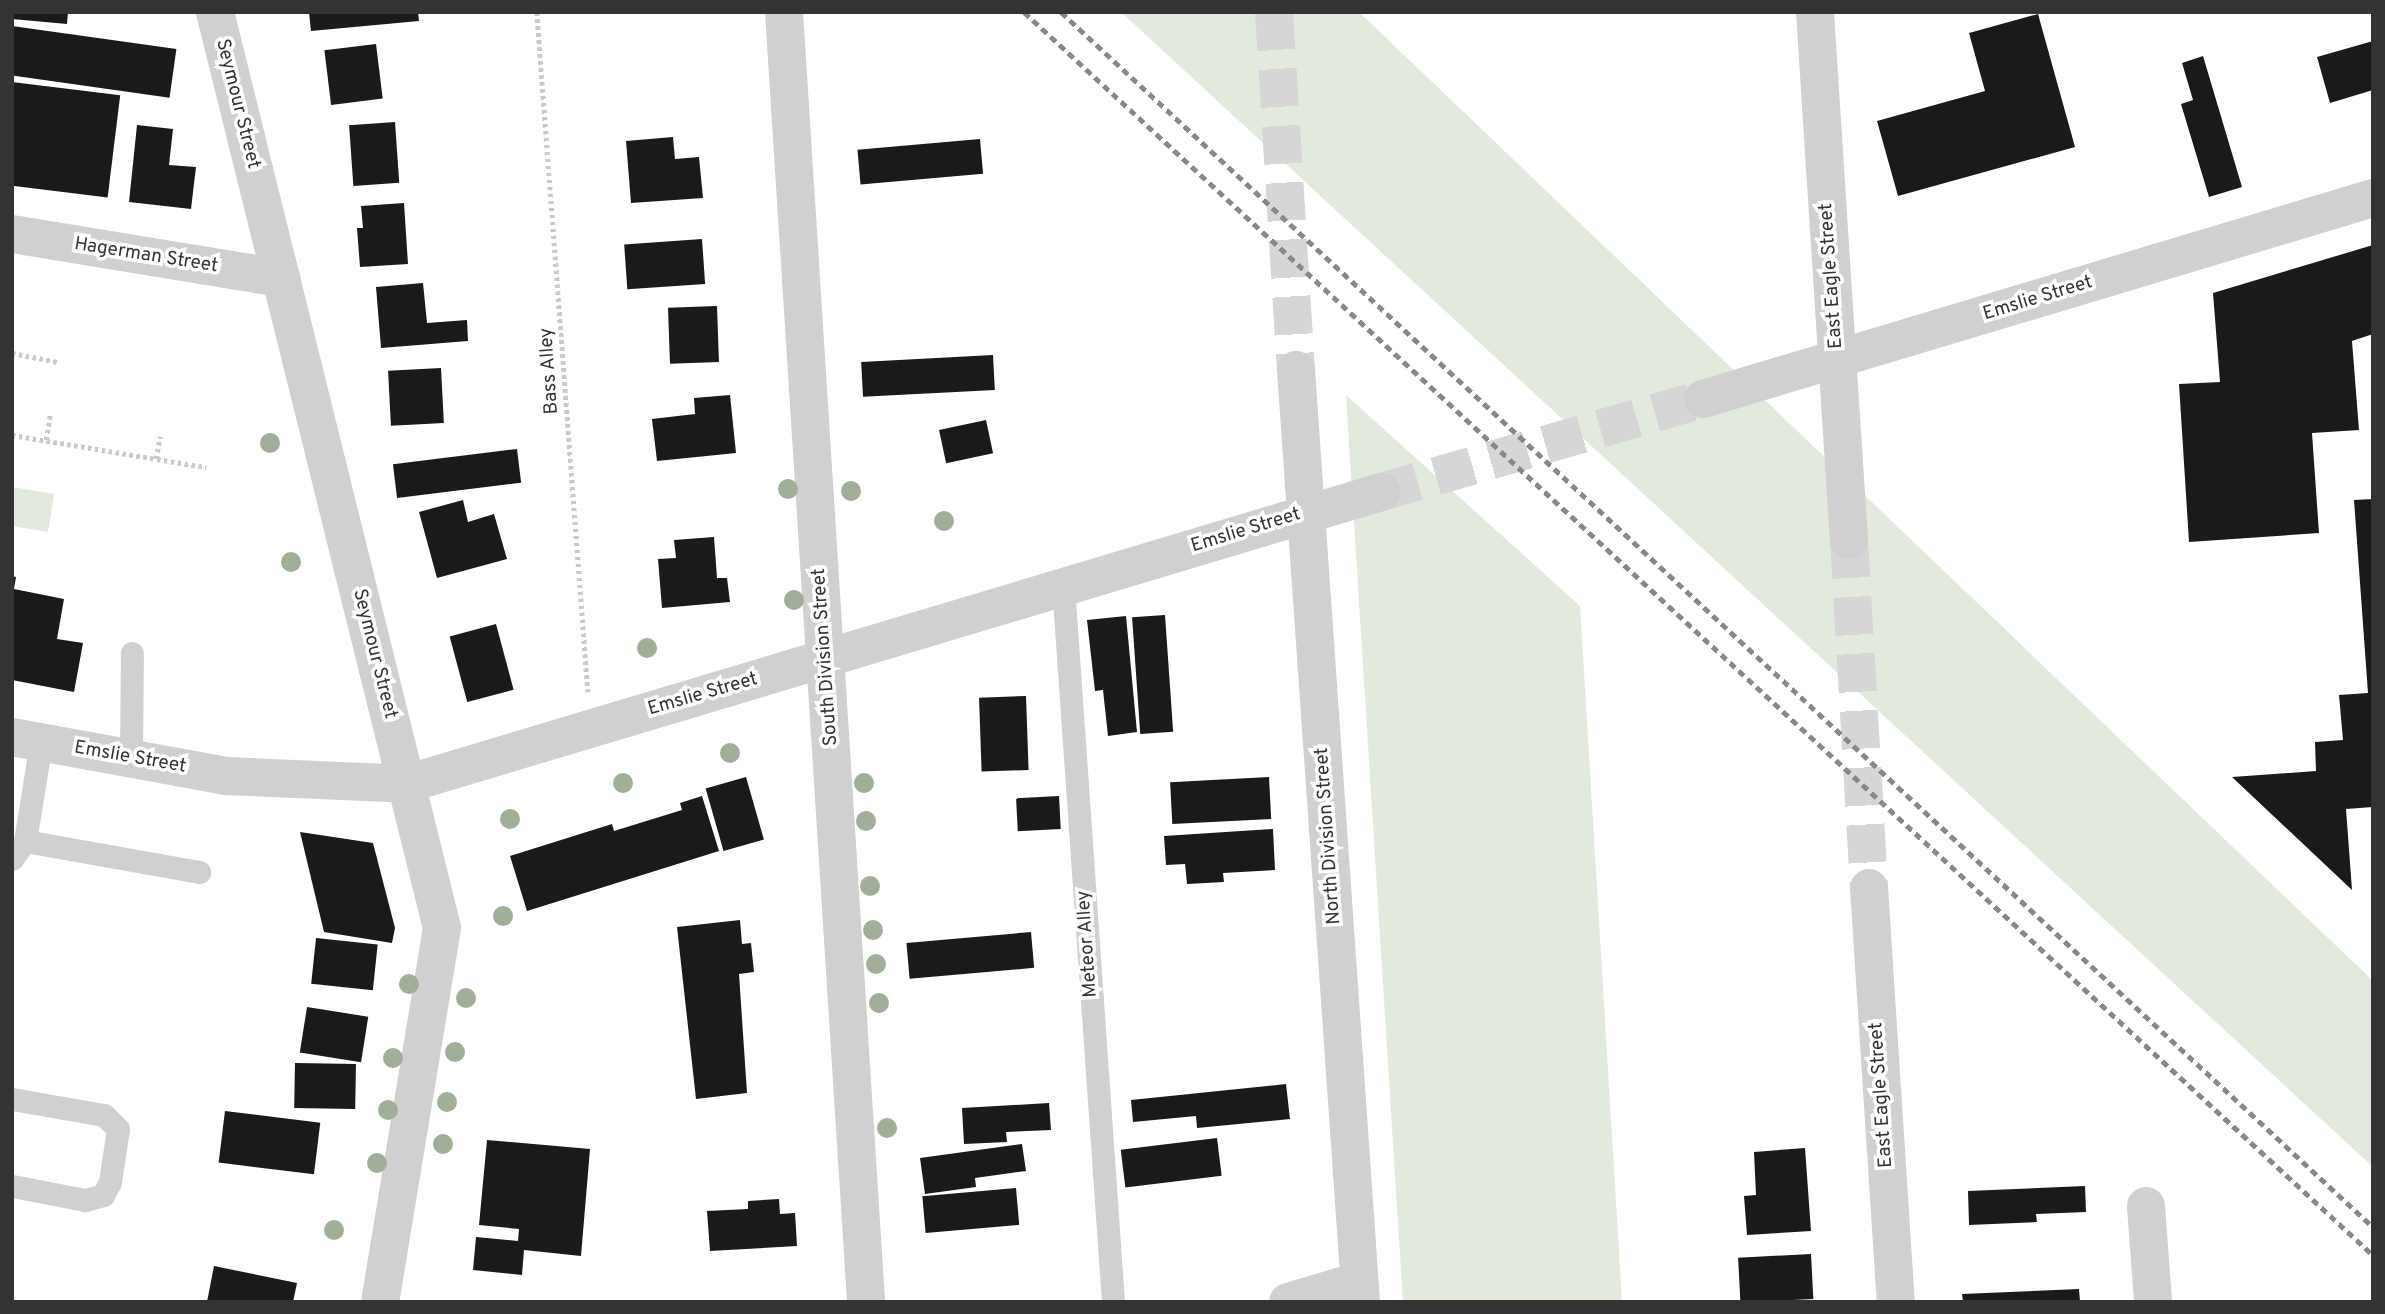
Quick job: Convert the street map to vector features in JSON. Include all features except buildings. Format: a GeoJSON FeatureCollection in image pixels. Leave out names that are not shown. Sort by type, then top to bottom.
{"type":"FeatureCollection","features":[{"type":"Feature","properties":{"kind":"street","name":"Seymour Street"},"geometry":{"type":"LineString","coordinates":[[215,12],[442,928],[380,1302]]}},
{"type":"Feature","properties":{"kind":"street","name":"South Division Street"},"geometry":{"type":"LineString","coordinates":[[785,12],[866,1302]]}},
{"type":"Feature","properties":{"kind":"street","name":"East Eagle Street"},"geometry":{"type":"LineString","coordinates":[[1815,12],[1849,540]]}},
{"type":"Feature","properties":{"kind":"street","name":"Emslie Street"},"geometry":{"type":"LineString","coordinates":[[1703,399],[2373,198]]}},
{"type":"Feature","properties":{"kind":"street","name":"Hagerman Street"},"geometry":{"type":"LineString","coordinates":[[12,234],[281,278]]}},
{"type":"Feature","properties":{"kind":"street","name":"North Division Street"},"geometry":{"type":"LineString","coordinates":[[1296,370],[1360,1291]]}},
{"type":"Feature","properties":{"kind":"street","name":"Emslie Street"},"geometry":{"type":"LineString","coordinates":[[27,740],[226,776],[406,783],[1381,492]]}},
{"type":"Feature","properties":{"kind":"street","name":"East Eagle Street"},"geometry":{"type":"LineString","coordinates":[[1869,888],[1896,1302]]}},
{"type":"Feature","properties":{"kind":"street"},"geometry":{"type":"LineString","coordinates":[[2146,1206],[2152,1302]]}},
{"type":"Feature","properties":{"kind":"street"},"geometry":{"type":"LineString","coordinates":[[1288,1302],[1360,1291]]}},
{"type":"Feature","properties":{"kind":"lane","name":"Meteor Alley"},"geometry":{"type":"LineString","coordinates":[[1063,585],[1112,1302]]}},
{"type":"Feature","properties":{"kind":"lane"},"geometry":{"type":"LineString","coordinates":[[131,759],[132,653]]}},
{"type":"Feature","properties":{"kind":"lane"},"geometry":{"type":"LineString","coordinates":[[27,740],[19,850],[199,873]]}},
{"type":"Feature","properties":{"kind":"lane"},"geometry":{"type":"LineString","coordinates":[[12,1099],[104,1115],[118,1129],[110,1182],[103,1195],[85,1200],[12,1186]]}},
{"type":"Feature","properties":{"kind":"path","name":"Bass Alley"},"geometry":{"type":"LineString","coordinates":[[537,12],[590,728]]}},
{"type":"Feature","properties":{"kind":"path"},"geometry":{"type":"LineString","coordinates":[[12,353],[58,362]]}},
{"type":"Feature","properties":{"kind":"path"},"geometry":{"type":"LineString","coordinates":[[46,440],[50,414]]}},
{"type":"Feature","properties":{"kind":"path"},"geometry":{"type":"LineString","coordinates":[[12,435],[206,467]]}},
{"type":"Feature","properties":{"kind":"path"},"geometry":{"type":"LineString","coordinates":[[156,459],[160,436]]}},
{"type":"Feature","properties":{"kind":"shaded area"},"geometry":{"type":"Polygon","coordinates":[[[1121,12],[1359,12],[2373,981],[2373,1167],[1121,12]]]}},
{"type":"Feature","properties":{"kind":"shaded area"},"geometry":{"type":"Polygon","coordinates":[[[1346,395],[1580,606],[1622,1302],[1403,1302],[1346,395]]]}},
{"type":"Feature","properties":{"kind":"shaded area"},"geometry":{"type":"Polygon","coordinates":[[[12,487],[54,494],[48,532],[12,526],[12,487]]]}},
{"type":"Feature","properties":{"kind":"tunnel"},"geometry":{"type":"LineString","coordinates":[[1274,12],[1296,370]]}},
{"type":"Feature","properties":{"kind":"tunnel"},"geometry":{"type":"LineString","coordinates":[[1381,492],[1703,399]]}},
{"type":"Feature","properties":{"kind":"tunnel"},"geometry":{"type":"LineString","coordinates":[[1849,540],[1869,888]]}},
{"type":"Feature","properties":{"kind":"railway"},"geometry":{"type":"LineString","coordinates":[[1024,12],[2373,1255]]}},
{"type":"Feature","properties":{"kind":"railway"},"geometry":{"type":"LineString","coordinates":[[1061,12],[2373,1227]]}}]}
